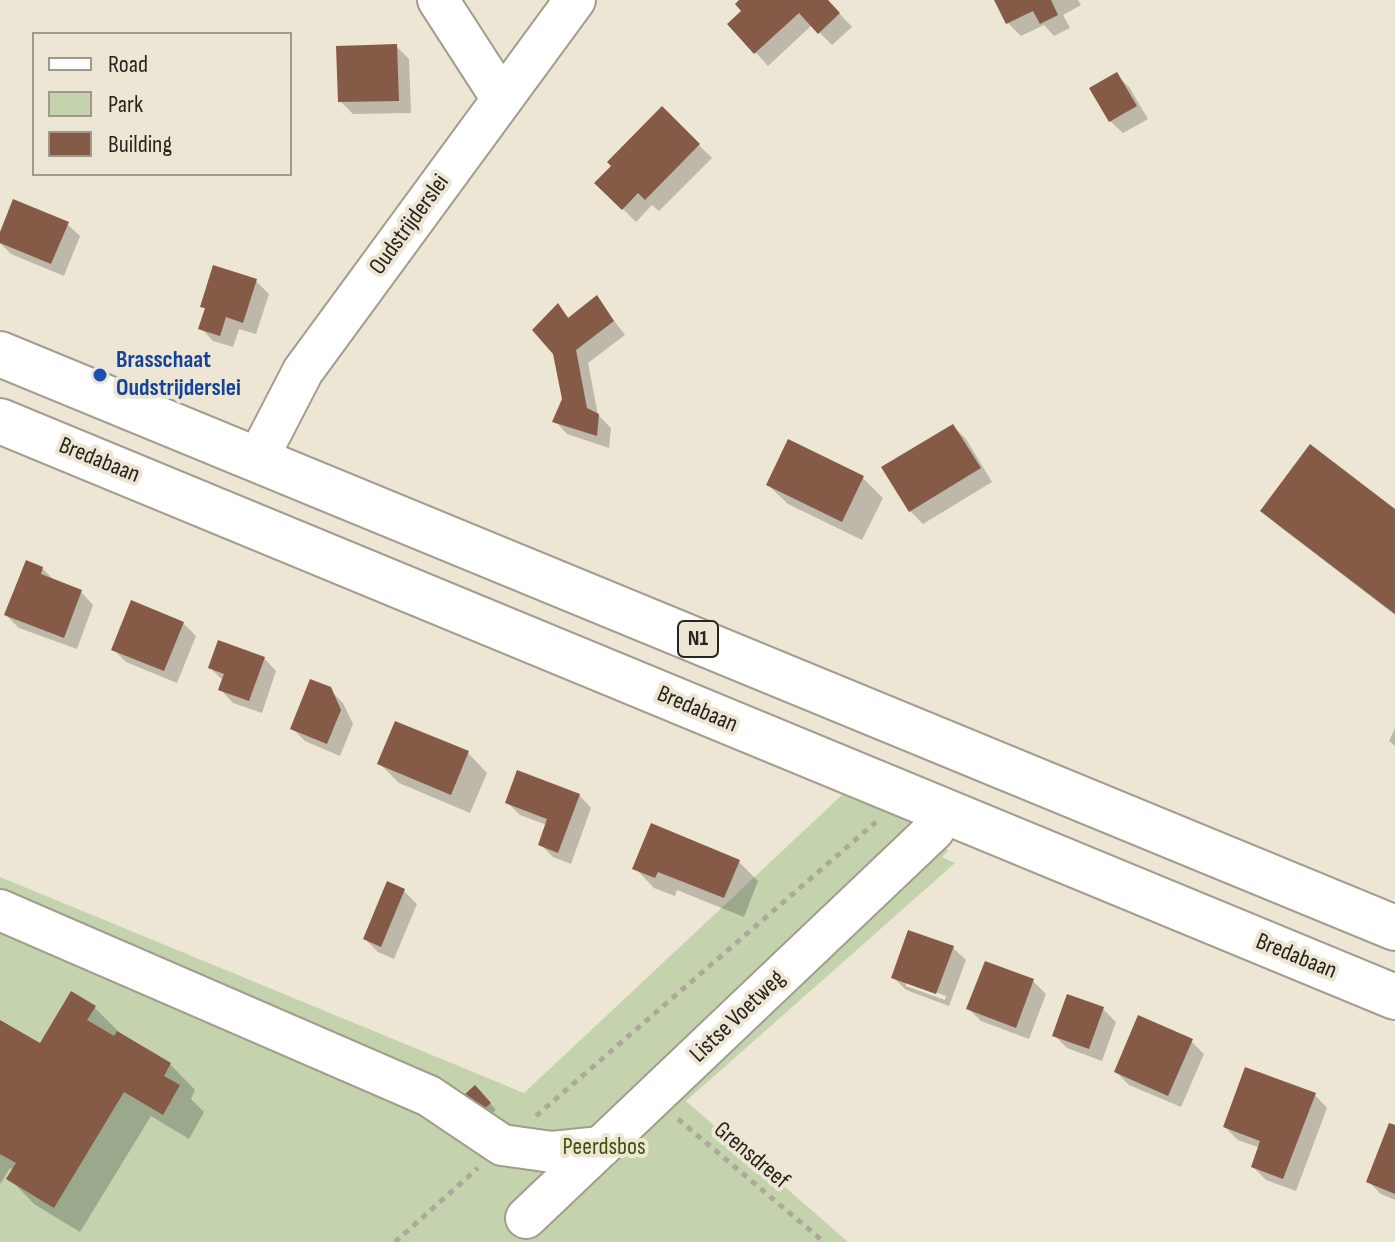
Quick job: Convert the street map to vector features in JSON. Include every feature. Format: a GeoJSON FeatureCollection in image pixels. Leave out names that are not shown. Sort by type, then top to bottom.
{"type":"FeatureCollection","features":[{"type":"Feature","properties":{"kind":"main road","name":"N1"},"geometry":{"type":"LineString","coordinates":[[0,354],[1395,928]]}},
{"type":"Feature","properties":{"kind":"main road","name":"Bredabaan"},"geometry":{"type":"LineString","coordinates":[[0,421],[1395,997]]}},
{"type":"Feature","properties":{"kind":"street"},"geometry":{"type":"LineString","coordinates":[[438,0],[502,99]]}},
{"type":"Feature","properties":{"kind":"street","name":"Oudstrijderslei"},"geometry":{"type":"LineString","coordinates":[[258,458],[303,371],[575,0]]}},
{"type":"Feature","properties":{"kind":"street","name":"Listse Voetweg"},"geometry":{"type":"LineString","coordinates":[[526,1218],[934,830],[925,804]]}},
{"type":"Feature","properties":{"kind":"street"},"geometry":{"type":"LineString","coordinates":[[0,910],[429,1096],[502,1145],[552,1152],[601,1147]]}},
{"type":"Feature","properties":{"kind":"path"},"geometry":{"type":"LineString","coordinates":[[395,1242],[502,1145],[925,804]]}},
{"type":"Feature","properties":{"kind":"path","name":"Grensdreef"},"geometry":{"type":"LineString","coordinates":[[654,1098],[824,1242]]}},
{"type":"Feature","properties":{"kind":"green space","name":"Peerdsbos"},"geometry":{"type":"Polygon","coordinates":[[[842,795],[934,830],[948,851],[942,857],[955,863],[686,1101],[848,1242],[0,1242],[0,877],[524,1093],[842,795]]]}},
{"type":"Feature","properties":{"kind":"building"},"geometry":{"type":"Polygon","coordinates":[[[739,0],[828,0],[840,13],[818,34],[799,13],[754,54],[727,24],[741,11],[735,4],[739,0]]]}},
{"type":"Feature","properties":{"kind":"building"},"geometry":{"type":"Polygon","coordinates":[[[994,0],[1051,0],[1058,15],[1040,24],[1033,11],[1006,24],[994,0]]]}},
{"type":"Feature","properties":{"kind":"building"},"geometry":{"type":"Polygon","coordinates":[[[397,44],[399,101],[338,102],[336,46],[397,44]]]}},
{"type":"Feature","properties":{"kind":"building"},"geometry":{"type":"Polygon","coordinates":[[[1117,72],[1137,106],[1109,122],[1089,88],[1117,72]]]}},
{"type":"Feature","properties":{"kind":"building"},"geometry":{"type":"Polygon","coordinates":[[[662,106],[700,144],[645,200],[638,193],[622,210],[594,183],[611,166],[607,162],[662,106]]]}},
{"type":"Feature","properties":{"kind":"building"},"geometry":{"type":"Polygon","coordinates":[[[13,199],[69,222],[51,264],[0,243],[0,232],[13,199]]]}},
{"type":"Feature","properties":{"kind":"building"},"geometry":{"type":"Polygon","coordinates":[[[213,265],[257,279],[243,323],[226,317],[220,336],[198,329],[205,308],[200,307],[213,265]]]}},
{"type":"Feature","properties":{"kind":"building"},"geometry":{"type":"Polygon","coordinates":[[[597,295],[614,321],[576,350],[587,408],[599,414],[597,436],[552,422],[562,399],[553,354],[532,330],[558,303],[568,318],[597,295]]]}},
{"type":"Feature","properties":{"kind":"building"},"geometry":{"type":"Polygon","coordinates":[[[953,424],[981,468],[909,512],[881,467],[953,424]]]}},
{"type":"Feature","properties":{"kind":"building"},"geometry":{"type":"Polygon","coordinates":[[[788,439],[864,476],[842,522],[766,485],[788,439]]]}},
{"type":"Feature","properties":{"kind":"building"},"geometry":{"type":"Polygon","coordinates":[[[1310,444],[1395,509],[1395,614],[1260,511],[1310,444]]]}},
{"type":"Feature","properties":{"kind":"building"},"geometry":{"type":"Polygon","coordinates":[[[26,560],[43,567],[41,574],[82,590],[64,638],[4,615],[26,560]]]}},
{"type":"Feature","properties":{"kind":"building"},"geometry":{"type":"Polygon","coordinates":[[[131,600],[184,622],[164,671],[111,650],[131,600]]]}},
{"type":"Feature","properties":{"kind":"building"},"geometry":{"type":"Polygon","coordinates":[[[218,640],[265,657],[249,701],[218,690],[224,674],[208,668],[218,640]]]}},
{"type":"Feature","properties":{"kind":"building"},"geometry":{"type":"Polygon","coordinates":[[[310,679],[331,687],[341,710],[327,744],[290,729],[310,679]]]}},
{"type":"Feature","properties":{"kind":"building"},"geometry":{"type":"Polygon","coordinates":[[[395,721],[469,751],[451,795],[377,764],[395,721]]]}},
{"type":"Feature","properties":{"kind":"building"},"geometry":{"type":"Polygon","coordinates":[[[517,770],[580,794],[558,853],[538,845],[547,819],[505,803],[517,770]]]}},
{"type":"Feature","properties":{"kind":"building"},"geometry":{"type":"Polygon","coordinates":[[[651,823],[740,860],[724,898],[658,872],[655,878],[632,869],[651,823]]]}},
{"type":"Feature","properties":{"kind":"building"},"geometry":{"type":"Polygon","coordinates":[[[387,881],[405,889],[381,947],[363,939],[387,881]]]}},
{"type":"Feature","properties":{"kind":"building"},"geometry":{"type":"Polygon","coordinates":[[[908,930],[954,946],[936,994],[891,978],[908,930]]]}},
{"type":"Feature","properties":{"kind":"building"},"geometry":{"type":"Polygon","coordinates":[[[985,961],[1034,979],[1016,1028],[966,1009],[985,961]]]}},
{"type":"Feature","properties":{"kind":"building"},"geometry":{"type":"Polygon","coordinates":[[[71,991],[96,1006],[87,1020],[114,1036],[117,1031],[171,1063],[164,1076],[180,1085],[163,1115],[124,1092],[54,1208],[6,1179],[16,1163],[0,1154],[0,1020],[40,1043],[71,991]]]}},
{"type":"Feature","properties":{"kind":"building"},"geometry":{"type":"Polygon","coordinates":[[[1067,994],[1104,1007],[1089,1049],[1052,1036],[1067,994]]]}},
{"type":"Feature","properties":{"kind":"building"},"geometry":{"type":"Polygon","coordinates":[[[1138,1015],[1193,1039],[1168,1096],[1114,1072],[1138,1015]]]}},
{"type":"Feature","properties":{"kind":"building"},"geometry":{"type":"Polygon","coordinates":[[[1245,1067],[1316,1093],[1283,1179],[1251,1167],[1260,1141],[1223,1127],[1245,1067]]]}},
{"type":"Feature","properties":{"kind":"building"},"geometry":{"type":"Polygon","coordinates":[[[475,1085],[491,1103],[479,1113],[464,1095],[475,1085]]]}},
{"type":"Feature","properties":{"kind":"building"},"geometry":{"type":"Polygon","coordinates":[[[1389,1123],[1395,1125],[1395,1194],[1366,1182],[1389,1123]]]}},
{"type":"Feature","properties":{"kind":"place","name":"Brasschaat Oudstrijderslei"},"geometry":{"type":"Point","coordinates":[100,375]}}]}
